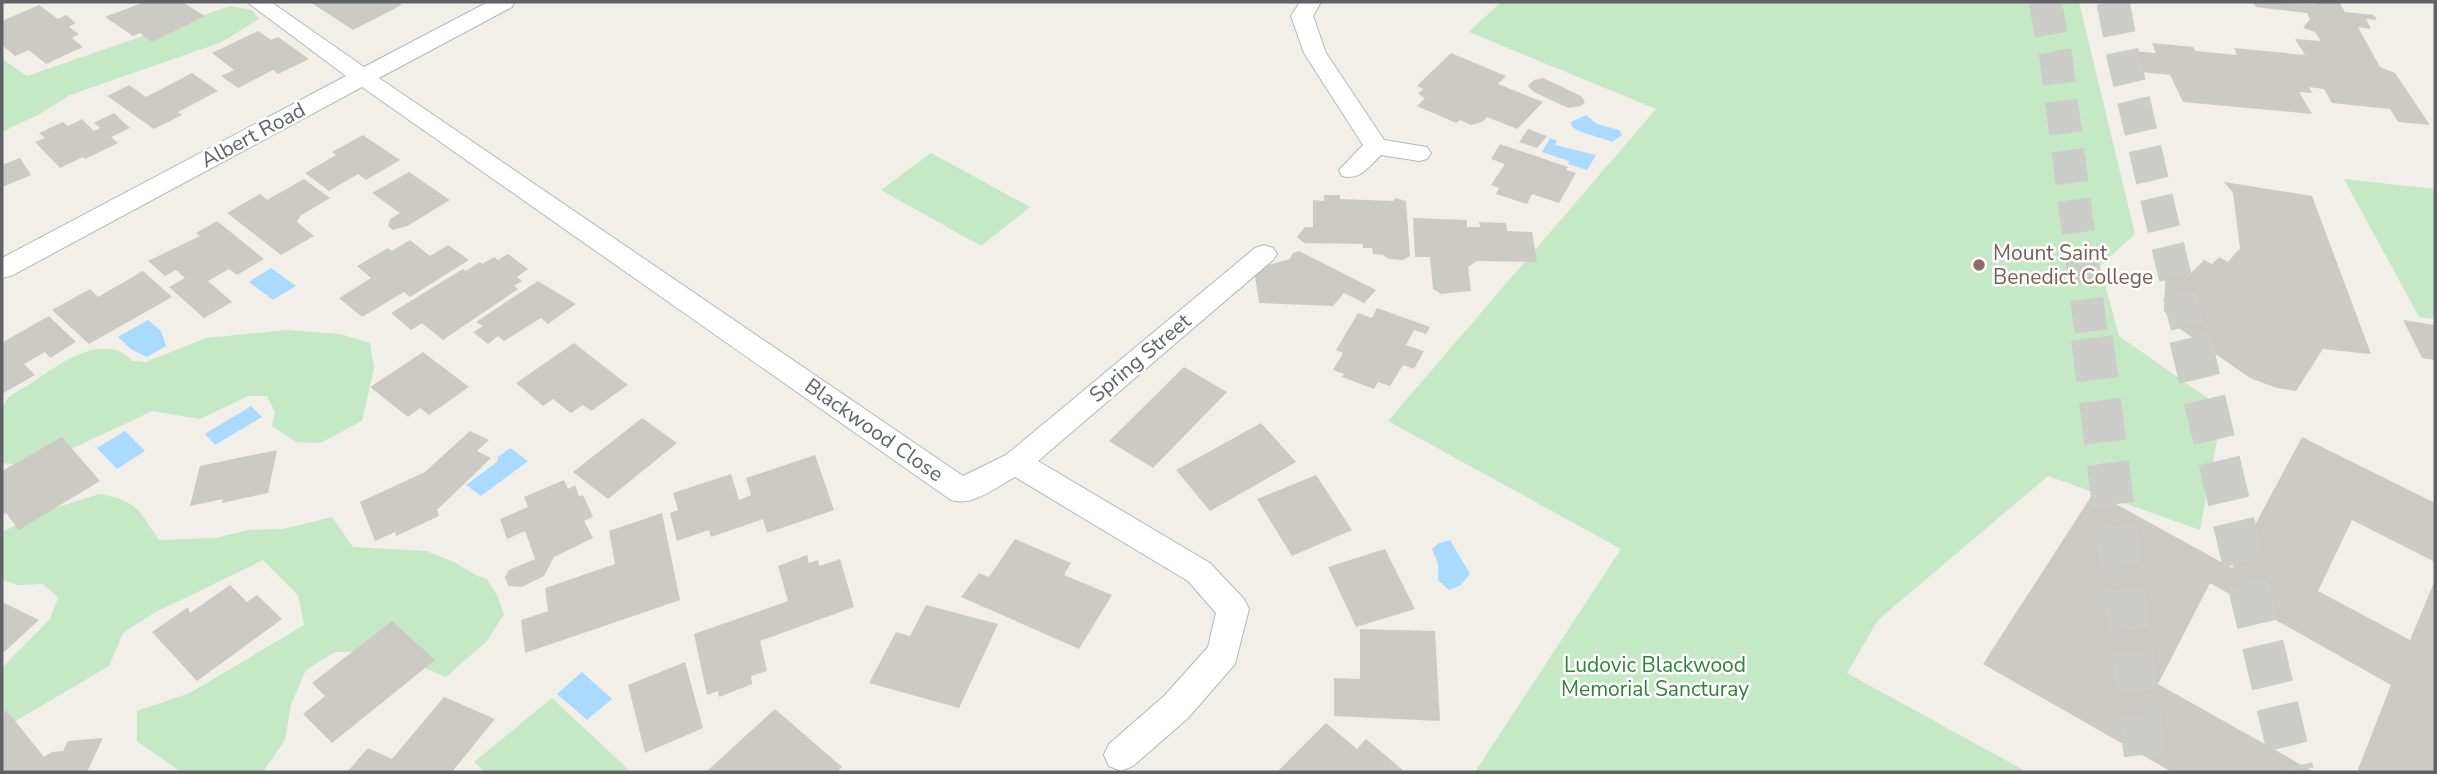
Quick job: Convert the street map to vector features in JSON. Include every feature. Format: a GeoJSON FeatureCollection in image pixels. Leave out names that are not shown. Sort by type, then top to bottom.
{"type":"FeatureCollection","features":[{"type":"Feature","properties":{"kind":"street"},"geometry":{"type":"LineString","coordinates":[[258,2],[362,77]]}},
{"type":"Feature","properties":{"kind":"street","name":"Albert Road"},"geometry":{"type":"LineString","coordinates":[[2,269],[504,2]]}},
{"type":"Feature","properties":{"kind":"street"},"geometry":{"type":"LineString","coordinates":[[1310,2],[1302,16],[1315,53],[1376,146],[1419,153]]}},
{"type":"Feature","properties":{"kind":"street","name":"Blackwood Close"},"geometry":{"type":"LineString","coordinates":[[362,77],[962,491],[1016,463]]}},
{"type":"Feature","properties":{"kind":"street"},"geometry":{"type":"LineString","coordinates":[[1351,170],[1376,146]]}},
{"type":"Feature","properties":{"kind":"street","name":"Spring Street"},"geometry":{"type":"LineString","coordinates":[[1016,463],[1264,254]]}},
{"type":"Feature","properties":{"kind":"street"},"geometry":{"type":"LineString","coordinates":[[1016,463],[1199,572],[1233,610],[1223,654],[1176,707],[1121,755]]}},
{"type":"Feature","properties":{"kind":"green space","name":"Ludovic Blackwood Memorial Sancturay"},"geometry":{"type":"Polygon","coordinates":[[[1501,2],[2079,2],[2135,234],[2100,266],[2119,336],[2223,409],[2200,530],[2048,476],[1878,620],[1847,673],[2027,772],[1475,772],[1621,549],[1388,421],[1656,109],[1469,32],[1501,2]]]}},
{"type":"Feature","properties":{"kind":"green space"},"geometry":{"type":"Polygon","coordinates":[[[230,6],[252,10],[259,19],[222,42],[70,95],[38,115],[2,132],[2,59],[27,76],[230,6]]]}},
{"type":"Feature","properties":{"kind":"green space"},"geometry":{"type":"Polygon","coordinates":[[[931,153],[1030,207],[981,246],[881,190],[931,153]]]}},
{"type":"Feature","properties":{"kind":"green space"},"geometry":{"type":"Polygon","coordinates":[[[2344,179],[2435,189],[2435,319],[2419,317],[2344,179]]]}},
{"type":"Feature","properties":{"kind":"green space"},"geometry":{"type":"Polygon","coordinates":[[[288,330],[339,334],[370,343],[374,368],[362,421],[320,443],[296,442],[272,426],[275,412],[267,396],[248,396],[200,419],[152,411],[80,445],[26,465],[2,463],[2,416],[6,400],[80,354],[107,349],[120,352],[132,361],[146,362],[206,338],[288,330]]]}},
{"type":"Feature","properties":{"kind":"green space"},"geometry":{"type":"Polygon","coordinates":[[[99,494],[130,503],[159,540],[215,538],[249,530],[283,529],[332,517],[353,547],[426,551],[487,579],[504,614],[487,641],[446,677],[408,661],[366,651],[335,652],[306,670],[291,704],[285,740],[263,772],[181,772],[137,741],[137,711],[190,693],[304,625],[298,595],[263,560],[154,613],[123,633],[109,666],[2,729],[2,668],[50,619],[58,598],[43,584],[18,585],[2,580],[2,532],[39,513],[99,494]]]}},
{"type":"Feature","properties":{"kind":"green space"},"geometry":{"type":"Polygon","coordinates":[[[552,698],[631,772],[485,772],[474,762],[552,698]]]}},
{"type":"Feature","properties":{"kind":"water"},"geometry":{"type":"Polygon","coordinates":[[[1586,115],[1597,124],[1619,130],[1622,135],[1612,142],[1572,127],[1571,122],[1586,115]]]}},
{"type":"Feature","properties":{"kind":"water"},"geometry":{"type":"Polygon","coordinates":[[[1550,138],[1557,141],[1555,145],[1596,155],[1587,170],[1568,164],[1569,161],[1542,152],[1550,138]]]}},
{"type":"Feature","properties":{"kind":"water"},"geometry":{"type":"Polygon","coordinates":[[[271,268],[296,286],[273,300],[249,282],[271,268]]]}},
{"type":"Feature","properties":{"kind":"water"},"geometry":{"type":"Polygon","coordinates":[[[148,320],[161,331],[166,346],[147,357],[132,350],[118,337],[148,320]]]}},
{"type":"Feature","properties":{"kind":"water"},"geometry":{"type":"Polygon","coordinates":[[[251,406],[262,417],[215,445],[205,434],[251,406]]]}},
{"type":"Feature","properties":{"kind":"water"},"geometry":{"type":"Polygon","coordinates":[[[125,431],[145,451],[117,469],[97,448],[125,431]]]}},
{"type":"Feature","properties":{"kind":"water"},"geometry":{"type":"Polygon","coordinates":[[[510,448],[528,461],[481,496],[466,485],[497,462],[498,457],[510,448]]]}},
{"type":"Feature","properties":{"kind":"water"},"geometry":{"type":"Polygon","coordinates":[[[1450,540],[1470,574],[1461,585],[1449,590],[1438,580],[1438,564],[1432,549],[1439,543],[1450,540]]]}},
{"type":"Feature","properties":{"kind":"water"},"geometry":{"type":"Polygon","coordinates":[[[582,672],[612,699],[587,720],[557,694],[582,672]]]}},
{"type":"Feature","properties":{"kind":"building"},"geometry":{"type":"Polygon","coordinates":[[[144,2],[182,2],[205,16],[152,42],[140,33],[133,36],[105,17],[144,2]]]}},
{"type":"Feature","properties":{"kind":"building"},"geometry":{"type":"Polygon","coordinates":[[[310,2],[396,2],[402,5],[353,30],[310,2]]]}},
{"type":"Feature","properties":{"kind":"building"},"geometry":{"type":"Polygon","coordinates":[[[2253,2],[2339,2],[2345,12],[2374,15],[2377,20],[2366,19],[2371,29],[2358,27],[2380,67],[2395,73],[2430,125],[2398,122],[2390,109],[2332,103],[2324,89],[2309,87],[2312,93],[2299,92],[2312,114],[2183,102],[2170,75],[2142,72],[2132,51],[2156,53],[2152,43],[2237,55],[2234,48],[2305,55],[2295,39],[2321,41],[2315,32],[2303,28],[2310,19],[2307,13],[2256,7],[2253,2]]]}},
{"type":"Feature","properties":{"kind":"building"},"geometry":{"type":"Polygon","coordinates":[[[39,5],[58,19],[66,15],[76,23],[69,27],[79,34],[72,38],[83,47],[46,64],[29,50],[15,56],[2,45],[2,21],[39,5]]]}},
{"type":"Feature","properties":{"kind":"building"},"geometry":{"type":"Polygon","coordinates":[[[258,31],[271,40],[278,37],[309,59],[278,74],[273,70],[238,88],[221,76],[234,70],[212,53],[258,31]]]}},
{"type":"Feature","properties":{"kind":"building"},"geometry":{"type":"Polygon","coordinates":[[[1451,53],[1506,76],[1498,84],[1543,102],[1517,129],[1487,117],[1482,122],[1471,125],[1460,120],[1456,123],[1417,106],[1425,98],[1418,94],[1423,89],[1417,86],[1451,53]]]}},
{"type":"Feature","properties":{"kind":"building"},"geometry":{"type":"Polygon","coordinates":[[[192,73],[218,91],[178,112],[182,115],[154,129],[107,96],[129,85],[146,97],[192,73]]]}},
{"type":"Feature","properties":{"kind":"building"},"geometry":{"type":"Polygon","coordinates":[[[1543,78],[1581,96],[1585,102],[1581,106],[1568,108],[1534,92],[1528,86],[1534,80],[1543,78]]]}},
{"type":"Feature","properties":{"kind":"building"},"geometry":{"type":"Polygon","coordinates":[[[114,113],[130,128],[111,137],[118,143],[85,159],[83,157],[60,168],[35,142],[45,138],[39,133],[63,122],[68,126],[82,119],[94,131],[100,128],[94,123],[114,113]]]}},
{"type":"Feature","properties":{"kind":"building"},"geometry":{"type":"Polygon","coordinates":[[[1528,129],[1547,136],[1537,148],[1519,142],[1528,129]]]}},
{"type":"Feature","properties":{"kind":"building"},"geometry":{"type":"Polygon","coordinates":[[[363,135],[400,160],[366,180],[358,174],[329,191],[305,173],[336,155],[332,152],[363,135]]]}},
{"type":"Feature","properties":{"kind":"building"},"geometry":{"type":"Polygon","coordinates":[[[1500,144],[1568,167],[1566,170],[1576,173],[1559,203],[1532,194],[1527,204],[1496,194],[1499,188],[1491,185],[1505,164],[1491,159],[1500,144]]]}},
{"type":"Feature","properties":{"kind":"building"},"geometry":{"type":"Polygon","coordinates":[[[20,158],[31,175],[2,187],[2,165],[20,158]]]}},
{"type":"Feature","properties":{"kind":"building"},"geometry":{"type":"Polygon","coordinates":[[[409,172],[450,200],[407,226],[393,230],[388,226],[390,219],[400,213],[372,193],[409,172]]]}},
{"type":"Feature","properties":{"kind":"building"},"geometry":{"type":"Polygon","coordinates":[[[304,179],[330,198],[300,216],[297,222],[314,236],[281,255],[227,213],[260,194],[267,200],[304,179]]]}},
{"type":"Feature","properties":{"kind":"building"},"geometry":{"type":"Polygon","coordinates":[[[2224,182],[2312,196],[2371,354],[2323,349],[2296,391],[2277,388],[2250,378],[2173,324],[2164,311],[2166,264],[2188,276],[2204,260],[2212,264],[2219,257],[2228,262],[2240,248],[2233,193],[2224,182]]]}},
{"type":"Feature","properties":{"kind":"building"},"geometry":{"type":"Polygon","coordinates":[[[1324,195],[1340,195],[1340,199],[1393,201],[1395,198],[1406,201],[1410,256],[1403,260],[1389,259],[1373,254],[1372,248],[1363,248],[1363,244],[1304,243],[1297,237],[1305,227],[1313,227],[1313,200],[1324,201],[1324,195]]]}},
{"type":"Feature","properties":{"kind":"building"},"geometry":{"type":"Polygon","coordinates":[[[1413,218],[1467,220],[1467,227],[1480,227],[1479,222],[1506,223],[1507,231],[1532,232],[1537,262],[1477,261],[1468,267],[1471,291],[1441,294],[1433,289],[1430,257],[1415,257],[1413,218]]]}},
{"type":"Feature","properties":{"kind":"building"},"geometry":{"type":"Polygon","coordinates":[[[217,221],[264,259],[237,275],[229,269],[208,281],[232,302],[204,318],[169,287],[185,278],[176,270],[165,276],[148,261],[200,236],[196,233],[217,221]]]}},
{"type":"Feature","properties":{"kind":"building"},"geometry":{"type":"Polygon","coordinates":[[[410,240],[430,256],[448,245],[469,260],[410,297],[404,292],[362,317],[339,298],[371,278],[357,266],[388,248],[392,251],[410,240]]]}},
{"type":"Feature","properties":{"kind":"building"},"geometry":{"type":"Polygon","coordinates":[[[1299,251],[1376,290],[1364,303],[1344,293],[1333,306],[1259,303],[1254,269],[1290,259],[1293,253],[1299,251]]]}},
{"type":"Feature","properties":{"kind":"building"},"geometry":{"type":"Polygon","coordinates":[[[508,254],[528,269],[517,277],[522,281],[514,286],[518,289],[443,340],[422,323],[411,330],[391,313],[463,269],[466,271],[480,262],[482,264],[494,257],[498,260],[508,254]]]}},
{"type":"Feature","properties":{"kind":"building"},"geometry":{"type":"Polygon","coordinates":[[[143,271],[172,297],[89,344],[52,310],[90,289],[98,297],[143,271]]]}},
{"type":"Feature","properties":{"kind":"building"},"geometry":{"type":"Polygon","coordinates":[[[538,281],[576,304],[548,324],[541,318],[504,341],[498,336],[488,344],[473,332],[483,326],[476,322],[538,281]]]}},
{"type":"Feature","properties":{"kind":"building"},"geometry":{"type":"Polygon","coordinates":[[[1377,308],[1430,327],[1426,334],[1414,330],[1406,345],[1424,351],[1414,369],[1403,365],[1390,386],[1378,382],[1374,389],[1342,377],[1344,374],[1333,370],[1343,353],[1336,350],[1358,313],[1372,318],[1377,308]]]}},
{"type":"Feature","properties":{"kind":"building"},"geometry":{"type":"Polygon","coordinates":[[[49,316],[76,342],[50,358],[45,352],[24,364],[35,375],[2,394],[2,340],[3,342],[49,316]]]}},
{"type":"Feature","properties":{"kind":"building"},"geometry":{"type":"Polygon","coordinates":[[[2403,320],[2435,325],[2435,360],[2422,358],[2403,320]]]}},
{"type":"Feature","properties":{"kind":"building"},"geometry":{"type":"Polygon","coordinates":[[[574,343],[628,385],[591,411],[583,405],[571,413],[553,399],[543,406],[516,383],[574,343]]]}},
{"type":"Feature","properties":{"kind":"building"},"geometry":{"type":"Polygon","coordinates":[[[423,352],[469,387],[429,415],[420,408],[408,417],[370,387],[423,352]]]}},
{"type":"Feature","properties":{"kind":"building"},"geometry":{"type":"Polygon","coordinates":[[[1184,367],[1227,392],[1153,468],[1109,441],[1184,367]]]}},
{"type":"Feature","properties":{"kind":"building"},"geometry":{"type":"Polygon","coordinates":[[[642,418],[677,443],[608,499],[573,472],[642,418]]]}},
{"type":"Feature","properties":{"kind":"building"},"geometry":{"type":"Polygon","coordinates":[[[1261,423],[1296,462],[1210,511],[1176,470],[1261,423]]]}},
{"type":"Feature","properties":{"kind":"building"},"geometry":{"type":"Polygon","coordinates":[[[470,431],[489,440],[477,451],[491,458],[437,510],[439,516],[396,536],[395,532],[375,541],[360,502],[425,472],[470,431]]]}},
{"type":"Feature","properties":{"kind":"building"},"geometry":{"type":"Polygon","coordinates":[[[62,437],[100,481],[19,530],[6,513],[2,516],[2,471],[62,437]]]}},
{"type":"Feature","properties":{"kind":"building"},"geometry":{"type":"Polygon","coordinates":[[[2302,437],[2435,503],[2435,562],[2352,520],[2318,591],[2410,640],[2435,580],[2435,772],[2357,772],[2391,685],[2210,583],[2158,684],[2314,772],[2172,772],[1983,664],[2094,492],[2232,568],[2302,437]]]}},
{"type":"Feature","properties":{"kind":"building"},"geometry":{"type":"Polygon","coordinates":[[[277,450],[268,493],[222,503],[223,499],[190,506],[200,466],[277,450]]]}},
{"type":"Feature","properties":{"kind":"building"},"geometry":{"type":"Polygon","coordinates":[[[815,455],[834,510],[767,533],[763,519],[711,537],[709,530],[677,541],[670,513],[678,510],[673,493],[731,474],[739,500],[751,495],[746,478],[815,455]]]}},
{"type":"Feature","properties":{"kind":"building"},"geometry":{"type":"Polygon","coordinates":[[[1316,475],[1352,530],[1292,556],[1257,499],[1316,475]]]}},
{"type":"Feature","properties":{"kind":"building"},"geometry":{"type":"Polygon","coordinates":[[[564,480],[568,489],[575,485],[579,496],[583,495],[593,517],[584,521],[593,538],[554,557],[544,576],[522,587],[508,586],[505,577],[509,570],[535,559],[525,531],[507,539],[500,519],[528,507],[524,497],[564,480]]]}},
{"type":"Feature","properties":{"kind":"building"},"geometry":{"type":"Polygon","coordinates":[[[662,513],[680,600],[525,653],[521,620],[548,611],[545,588],[615,564],[609,531],[662,513]]]}},
{"type":"Feature","properties":{"kind":"building"},"geometry":{"type":"Polygon","coordinates":[[[1015,539],[1071,563],[1064,575],[1112,595],[1079,649],[961,597],[979,573],[989,577],[1015,539]]]}},
{"type":"Feature","properties":{"kind":"building"},"geometry":{"type":"Polygon","coordinates":[[[1385,549],[1415,609],[1356,627],[1328,567],[1385,549]]]}},
{"type":"Feature","properties":{"kind":"building"},"geometry":{"type":"Polygon","coordinates":[[[807,555],[809,563],[818,560],[819,566],[840,559],[854,607],[760,641],[767,671],[751,676],[752,684],[719,697],[718,691],[707,695],[694,634],[788,601],[778,566],[807,555]]]}},
{"type":"Feature","properties":{"kind":"building"},"geometry":{"type":"Polygon","coordinates":[[[230,585],[247,602],[257,595],[282,619],[197,681],[152,632],[188,607],[190,613],[230,585]]]}},
{"type":"Feature","properties":{"kind":"building"},"geometry":{"type":"Polygon","coordinates":[[[2,602],[39,620],[2,654],[2,602]]]}},
{"type":"Feature","properties":{"kind":"building"},"geometry":{"type":"Polygon","coordinates":[[[926,605],[998,624],[959,708],[869,683],[896,632],[910,636],[926,605]]]}},
{"type":"Feature","properties":{"kind":"building"},"geometry":{"type":"Polygon","coordinates":[[[392,621],[435,660],[332,743],[303,714],[325,696],[312,683],[392,621]]]}},
{"type":"Feature","properties":{"kind":"building"},"geometry":{"type":"Polygon","coordinates":[[[1360,629],[1435,631],[1440,721],[1334,716],[1334,678],[1360,679],[1360,629]]]}},
{"type":"Feature","properties":{"kind":"building"},"geometry":{"type":"Polygon","coordinates":[[[685,662],[703,728],[645,753],[628,685],[685,662]]]}},
{"type":"Feature","properties":{"kind":"building"},"geometry":{"type":"Polygon","coordinates":[[[444,697],[495,719],[452,772],[347,772],[368,748],[392,759],[444,697]]]}},
{"type":"Feature","properties":{"kind":"building"},"geometry":{"type":"Polygon","coordinates":[[[775,709],[842,767],[837,772],[706,772],[775,709]]]}},
{"type":"Feature","properties":{"kind":"building"},"geometry":{"type":"Polygon","coordinates":[[[7,711],[44,757],[52,752],[63,751],[68,741],[103,738],[87,772],[2,772],[2,715],[7,711]]]}},
{"type":"Feature","properties":{"kind":"building"},"geometry":{"type":"Polygon","coordinates":[[[1326,723],[1357,749],[1366,739],[1405,772],[1277,772],[1326,723]]]}},
{"type":"Feature","properties":{"kind":"tunnel"},"geometry":{"type":"LineString","coordinates":[[2045,2],[2056,58],[2092,340]]}},
{"type":"Feature","properties":{"kind":"tunnel"},"geometry":{"type":"LineString","coordinates":[[2113,2],[2124,60],[2190,340]]}},
{"type":"Feature","properties":{"kind":"tunnel"},"geometry":{"type":"LineString","coordinates":[[2092,338],[2147,772]]}},
{"type":"Feature","properties":{"kind":"tunnel"},"geometry":{"type":"LineString","coordinates":[[2190,338],[2293,772]]}},
{"type":"Feature","properties":{"kind":"place","name":"Mount Saint Benedict College"},"geometry":{"type":"Point","coordinates":[1979,265]}}]}
